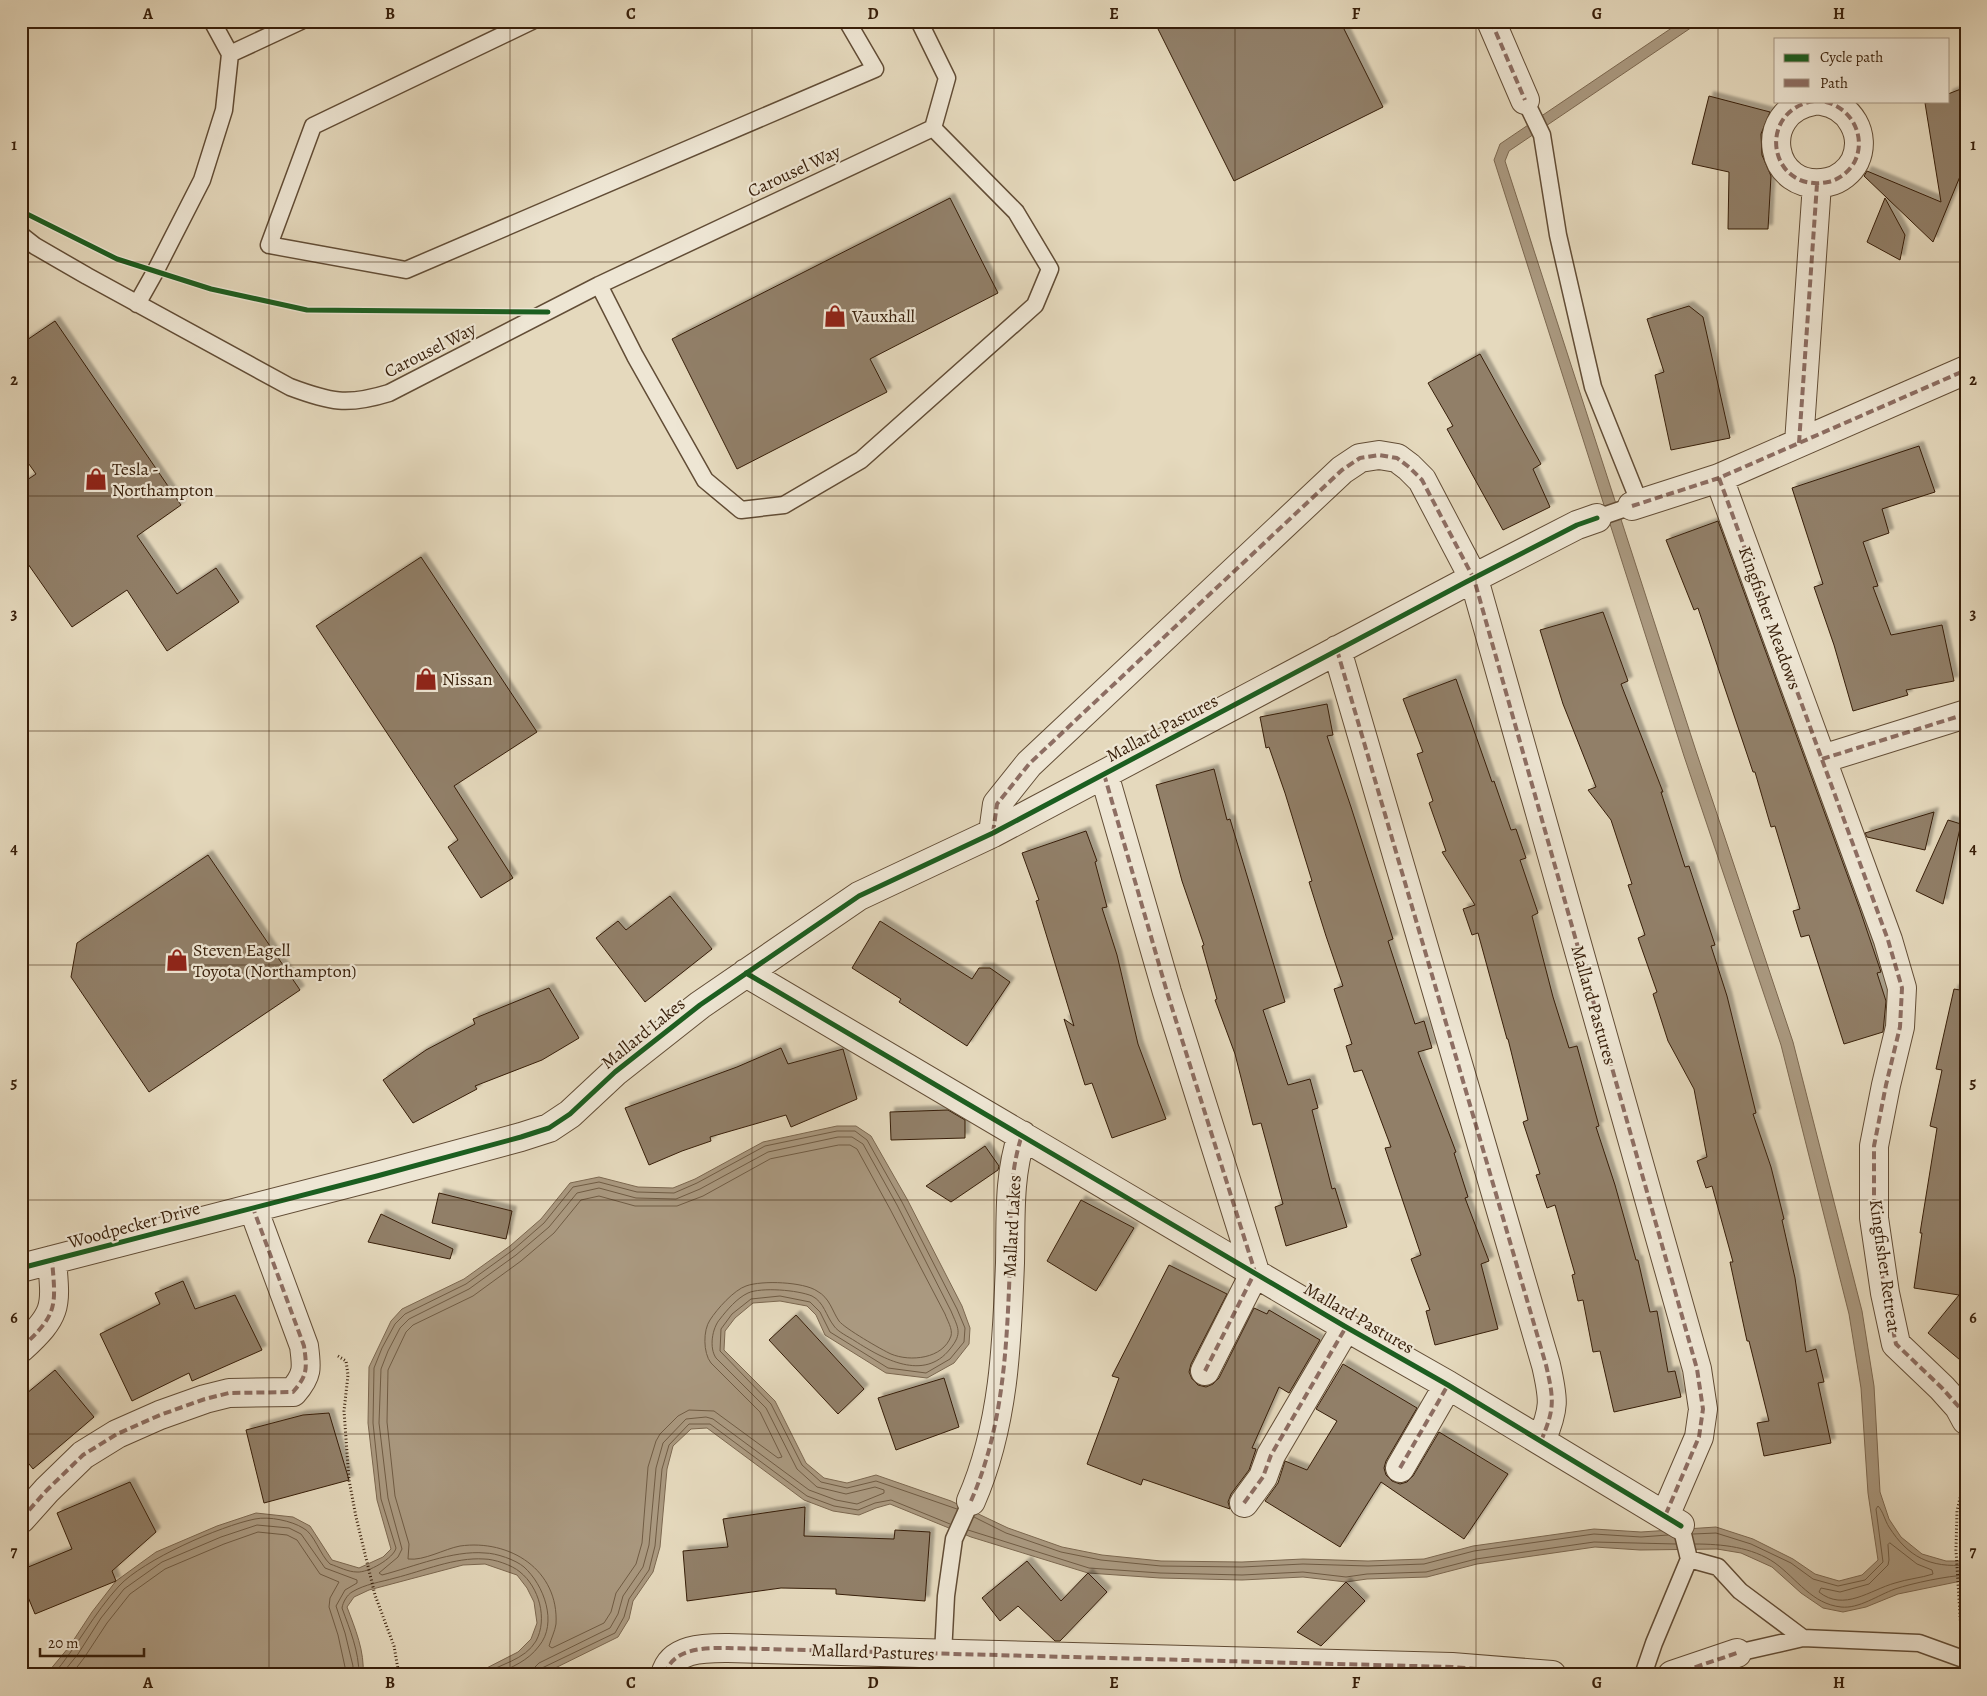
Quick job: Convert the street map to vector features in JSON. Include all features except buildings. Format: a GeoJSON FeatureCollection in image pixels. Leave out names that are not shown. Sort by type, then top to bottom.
{"type":"FeatureCollection","features":[{"type":"Feature","properties":{"kind":"street"},"geometry":{"type":"LineString","coordinates":[[1491,21],[1525,100]]}},
{"type":"Feature","properties":{"kind":"street"},"geometry":{"type":"LineString","coordinates":[[1811,102],[1796,107],[1785,116],[1776,139],[1777,153],[1783,166],[1790,174],[1802,181],[1818,184],[1832,182],[1844,174],[1854,163],[1858,150],[1858,136],[1850,116],[1840,108],[1824,102]]}},
{"type":"Feature","properties":{"kind":"street"},"geometry":{"type":"LineString","coordinates":[[1799,443],[1818,184]]}},
{"type":"Feature","properties":{"kind":"street"},"geometry":{"type":"LineString","coordinates":[[1636,505],[1718,478],[1966,370]]}},
{"type":"Feature","properties":{"kind":"street","name":"Mallard Pastures"},"geometry":{"type":"LineString","coordinates":[[993,833],[998,804],[1029,764],[1342,470],[1360,458],[1379,454],[1397,458],[1422,480],[1474,579],[1697,1369],[1703,1409],[1699,1437],[1673,1521],[1448,1385],[1022,1136]]}},
{"type":"Feature","properties":{"kind":"street","name":"Kingfisher Meadows"},"geometry":{"type":"LineString","coordinates":[[1718,478],[1888,940],[1902,988],[1900,1027]]}},
{"type":"Feature","properties":{"kind":"street","name":"Mallard Pastures"},"geometry":{"type":"LineString","coordinates":[[746,973],[859,896],[993,833],[1337,650],[1577,525],[1597,518]]}},
{"type":"Feature","properties":{"kind":"street"},"geometry":{"type":"LineString","coordinates":[[1337,650],[1546,1365],[1552,1394],[1551,1417],[1541,1441]]}},
{"type":"Feature","properties":{"kind":"street"},"geometry":{"type":"LineString","coordinates":[[1822,759],[1966,714]]}},
{"type":"Feature","properties":{"kind":"street","name":"Mallard Pastures"},"geometry":{"type":"LineString","coordinates":[[1104,774],[1167,992],[1254,1272]]}},
{"type":"Feature","properties":{"kind":"street"},"geometry":{"type":"LineString","coordinates":[[746,973],[1022,1136]]}},
{"type":"Feature","properties":{"kind":"street","name":"Mallard Lakes"},"geometry":{"type":"LineString","coordinates":[[253,1208],[549,1128],[570,1114],[615,1072],[692,1011],[746,973]]}},
{"type":"Feature","properties":{"kind":"street","name":"Kingfisher Retreat"},"geometry":{"type":"LineString","coordinates":[[1900,1027],[1886,1084],[1874,1146],[1874,1218],[1885,1293],[1896,1344],[1942,1388],[1959,1407],[1966,1420]]}},
{"type":"Feature","properties":{"kind":"street","name":"Mallard Lakes"},"geometry":{"type":"LineString","coordinates":[[971,1501],[981,1480],[1002,1390],[1007,1342],[1012,1182],[1017,1151],[1022,1136]]}},
{"type":"Feature","properties":{"kind":"street"},"geometry":{"type":"LineString","coordinates":[[21,1519],[47,1490],[83,1455],[117,1434],[160,1415],[221,1395],[293,1392],[303,1381],[307,1368],[304,1346],[253,1208]]}},
{"type":"Feature","properties":{"kind":"street","name":"Woodpecker Drive"},"geometry":{"type":"LineString","coordinates":[[21,1268],[253,1208]]}},
{"type":"Feature","properties":{"kind":"street","name":"Woodpecker Drive"},"geometry":{"type":"LineString","coordinates":[[21,1348],[44,1325],[53,1310],[55,1296],[52,1260]]}},
{"type":"Feature","properties":{"kind":"street"},"geometry":{"type":"LineString","coordinates":[[1205,1371],[1254,1272]]}},
{"type":"Feature","properties":{"kind":"street","name":"Mallard Pastures"},"geometry":{"type":"LineString","coordinates":[[1244,1503],[1263,1477],[1271,1455],[1346,1327]]}},
{"type":"Feature","properties":{"kind":"street"},"geometry":{"type":"LineString","coordinates":[[1400,1468],[1448,1385]]}},
{"type":"Feature","properties":{"kind":"street","name":"Mallard Pastures"},"geometry":{"type":"LineString","coordinates":[[665,1675],[676,1658],[696,1649],[728,1648],[1552,1675]]}},
{"type":"Feature","properties":{"kind":"street"},"geometry":{"type":"LineString","coordinates":[[1672,1675],[1737,1653]]}},
{"type":"Feature","properties":{"kind":"lane"},"geometry":{"type":"LineString","coordinates":[[137,304],[156,272],[202,180],[224,110],[230,54],[212,21]]}},
{"type":"Feature","properties":{"kind":"lane"},"geometry":{"type":"LineString","coordinates":[[230,54],[302,21]]}},
{"type":"Feature","properties":{"kind":"lane"},"geometry":{"type":"LineString","coordinates":[[532,21],[313,126],[269,245],[406,270],[875,69],[847,21]]}},
{"type":"Feature","properties":{"kind":"lane"},"geometry":{"type":"LineString","coordinates":[[599,285],[705,480],[741,510],[784,505],[861,460],[1036,306],[1050,269],[1016,212],[933,128],[947,78],[919,21]]}},
{"type":"Feature","properties":{"kind":"lane"},"geometry":{"type":"LineString","coordinates":[[1525,100],[1542,135],[1550,175],[1558,235],[1593,387],[1636,505],[1597,518]]}},
{"type":"Feature","properties":{"kind":"lane","name":"Carousel Way"},"geometry":{"type":"LineString","coordinates":[[21,235],[28,246],[290,387],[315,396],[342,402],[367,400],[389,393],[599,285],[933,128]]}},
{"type":"Feature","properties":{"kind":"lane"},"geometry":{"type":"LineString","coordinates":[[943,1654],[946,1596],[954,1539],[971,1501]]}},
{"type":"Feature","properties":{"kind":"lane"},"geometry":{"type":"LineString","coordinates":[[1673,1521],[1689,1556],[1718,1567],[1740,1591],[1803,1638]]}},
{"type":"Feature","properties":{"kind":"lane"},"geometry":{"type":"LineString","coordinates":[[1643,1675],[1689,1556]]}},
{"type":"Feature","properties":{"kind":"lane"},"geometry":{"type":"LineString","coordinates":[[1737,1653],[1803,1638],[1919,1643],[1962,1658]]}},
{"type":"Feature","properties":{"kind":"path"},"geometry":{"type":"LineString","coordinates":[[304,1346],[332,1354],[346,1361],[348,1375],[344,1411],[349,1480],[375,1595],[394,1646],[399,1675]]}},
{"type":"Feature","properties":{"kind":"path"},"geometry":{"type":"LineString","coordinates":[[1962,1658],[1962,1628],[1956,1550],[1957,1511],[1966,1473]]}},
{"type":"Feature","properties":{"kind":"water"},"geometry":{"type":"Polygon","coordinates":[[[1682,21],[1701,21],[1509,151],[1505,161],[1696,751],[1793,1042],[1862,1311],[1874,1386],[1880,1492],[1889,1519],[1901,1537],[1922,1554],[1946,1561],[1966,1561],[1966,1580],[1898,1594],[1866,1607],[1843,1612],[1823,1608],[1801,1593],[1772,1567],[1741,1553],[1717,1549],[1640,1550],[1595,1547],[1477,1564],[1427,1577],[1367,1579],[1346,1582],[1303,1577],[1242,1580],[1160,1578],[1088,1573],[971,1537],[890,1504],[859,1515],[833,1511],[804,1500],[707,1428],[691,1429],[673,1446],[667,1469],[660,1547],[653,1572],[633,1601],[629,1619],[618,1637],[541,1675],[473,1675],[518,1652],[531,1639],[537,1623],[534,1602],[527,1588],[517,1575],[485,1564],[463,1565],[369,1590],[354,1597],[347,1607],[361,1649],[363,1675],[42,1675],[49,1671],[69,1647],[92,1612],[116,1581],[156,1552],[217,1526],[256,1513],[293,1517],[310,1526],[332,1560],[359,1568],[383,1557],[391,1549],[377,1500],[368,1423],[369,1367],[391,1321],[402,1309],[464,1279],[510,1246],[541,1219],[570,1183],[599,1177],[638,1187],[673,1188],[695,1179],[763,1142],[837,1126],[856,1126],[871,1136],[907,1199],[962,1306],[970,1328],[969,1344],[954,1363],[927,1378],[886,1373],[825,1335],[816,1315],[807,1306],[780,1301],[753,1303],[735,1318],[725,1331],[724,1350],[775,1401],[806,1463],[824,1478],[847,1483],[876,1475],[951,1501],[1008,1528],[1062,1547],[1102,1555],[1161,1561],[1242,1562],[1303,1559],[1368,1561],[1424,1559],[1473,1546],[1594,1529],[1641,1532],[1716,1527],[1753,1539],[1793,1559],[1815,1574],[1839,1581],[1862,1575],[1878,1560],[1868,1493],[1861,1388],[1849,1314],[1781,1045],[1684,756],[1494,160],[1500,144],[1682,21]]]}},
{"type":"Feature","properties":{"kind":"marked path"},"geometry":{"type":"LineString","coordinates":[[1491,21],[1525,100]]}},
{"type":"Feature","properties":{"kind":"marked path"},"geometry":{"type":"LineString","coordinates":[[1811,102],[1795,108],[1783,120],[1777,134],[1777,150],[1782,164],[1793,176],[1808,182],[1828,182],[1840,177],[1853,165],[1859,141],[1857,132],[1848,115],[1840,108],[1824,102]]}},
{"type":"Feature","properties":{"kind":"marked path"},"geometry":{"type":"LineString","coordinates":[[1799,443],[1817,184]]}},
{"type":"Feature","properties":{"kind":"marked path"},"geometry":{"type":"LineString","coordinates":[[1632,506],[1719,478],[1966,370]]}},
{"type":"Feature","properties":{"kind":"marked path"},"geometry":{"type":"LineString","coordinates":[[993,833],[997,804],[1029,764],[1342,470],[1360,458],[1379,455],[1397,458],[1422,480],[1474,579],[1697,1369],[1703,1409],[1699,1437],[1665,1516]]}},
{"type":"Feature","properties":{"kind":"marked path"},"geometry":{"type":"LineString","coordinates":[[1719,478],[1888,940],[1902,988],[1900,1027],[1874,1146],[1874,1218],[1885,1293],[1896,1344],[1942,1388],[1959,1407],[1966,1420]]}},
{"type":"Feature","properties":{"kind":"marked path"},"geometry":{"type":"LineString","coordinates":[[1337,650],[1546,1365],[1551,1387],[1552,1404],[1549,1420],[1541,1441]]}},
{"type":"Feature","properties":{"kind":"marked path"},"geometry":{"type":"LineString","coordinates":[[1822,759],[1966,714]]}},
{"type":"Feature","properties":{"kind":"marked path"},"geometry":{"type":"LineString","coordinates":[[1104,774],[1167,992],[1255,1272],[1205,1371]]}},
{"type":"Feature","properties":{"kind":"marked path"},"geometry":{"type":"LineString","coordinates":[[971,1501],[991,1444],[1002,1384],[1007,1324],[1012,1183],[1022,1135]]}},
{"type":"Feature","properties":{"kind":"marked path"},"geometry":{"type":"LineString","coordinates":[[21,1519],[47,1490],[83,1455],[117,1434],[160,1415],[205,1399],[229,1393],[293,1392],[298,1386],[305,1371],[304,1346],[253,1208]]}},
{"type":"Feature","properties":{"kind":"marked path"},"geometry":{"type":"LineString","coordinates":[[21,1348],[42,1327],[52,1309],[54,1300],[52,1260]]}},
{"type":"Feature","properties":{"kind":"marked path"},"geometry":{"type":"LineString","coordinates":[[1244,1503],[1263,1477],[1271,1455],[1346,1327]]}},
{"type":"Feature","properties":{"kind":"marked path"},"geometry":{"type":"LineString","coordinates":[[1400,1468],[1448,1385]]}},
{"type":"Feature","properties":{"kind":"marked path"},"geometry":{"type":"LineString","coordinates":[[665,1675],[669,1666],[682,1654],[710,1648],[1452,1667],[1552,1675]]}},
{"type":"Feature","properties":{"kind":"marked path"},"geometry":{"type":"LineString","coordinates":[[1672,1675],[1737,1653]]}},
{"type":"Feature","properties":{"kind":"cycle path"},"geometry":{"type":"LineString","coordinates":[[21,211],[117,259],[211,289],[307,310],[548,312]]}},
{"type":"Feature","properties":{"kind":"cycle path"},"geometry":{"type":"LineString","coordinates":[[21,1268],[377,1176],[549,1128],[570,1114],[615,1072],[700,1005],[859,896],[993,833],[1466,582],[1577,525],[1597,518]]}},
{"type":"Feature","properties":{"kind":"cycle path"},"geometry":{"type":"LineString","coordinates":[[746,973],[1346,1327],[1448,1385],[1681,1526]]}},
{"type":"Feature","properties":{"kind":"place","name":"Vauxhall"},"geometry":{"type":"Point","coordinates":[835,316]}},
{"type":"Feature","properties":{"kind":"place","name":"Tesla - Northampton"},"geometry":{"type":"Point","coordinates":[96,479]}},
{"type":"Feature","properties":{"kind":"place","name":"Nissan"},"geometry":{"type":"Point","coordinates":[426,679]}},
{"type":"Feature","properties":{"kind":"place","name":"Steven Eagell Toyota (Northampton)"},"geometry":{"type":"Point","coordinates":[177,960]}}]}
